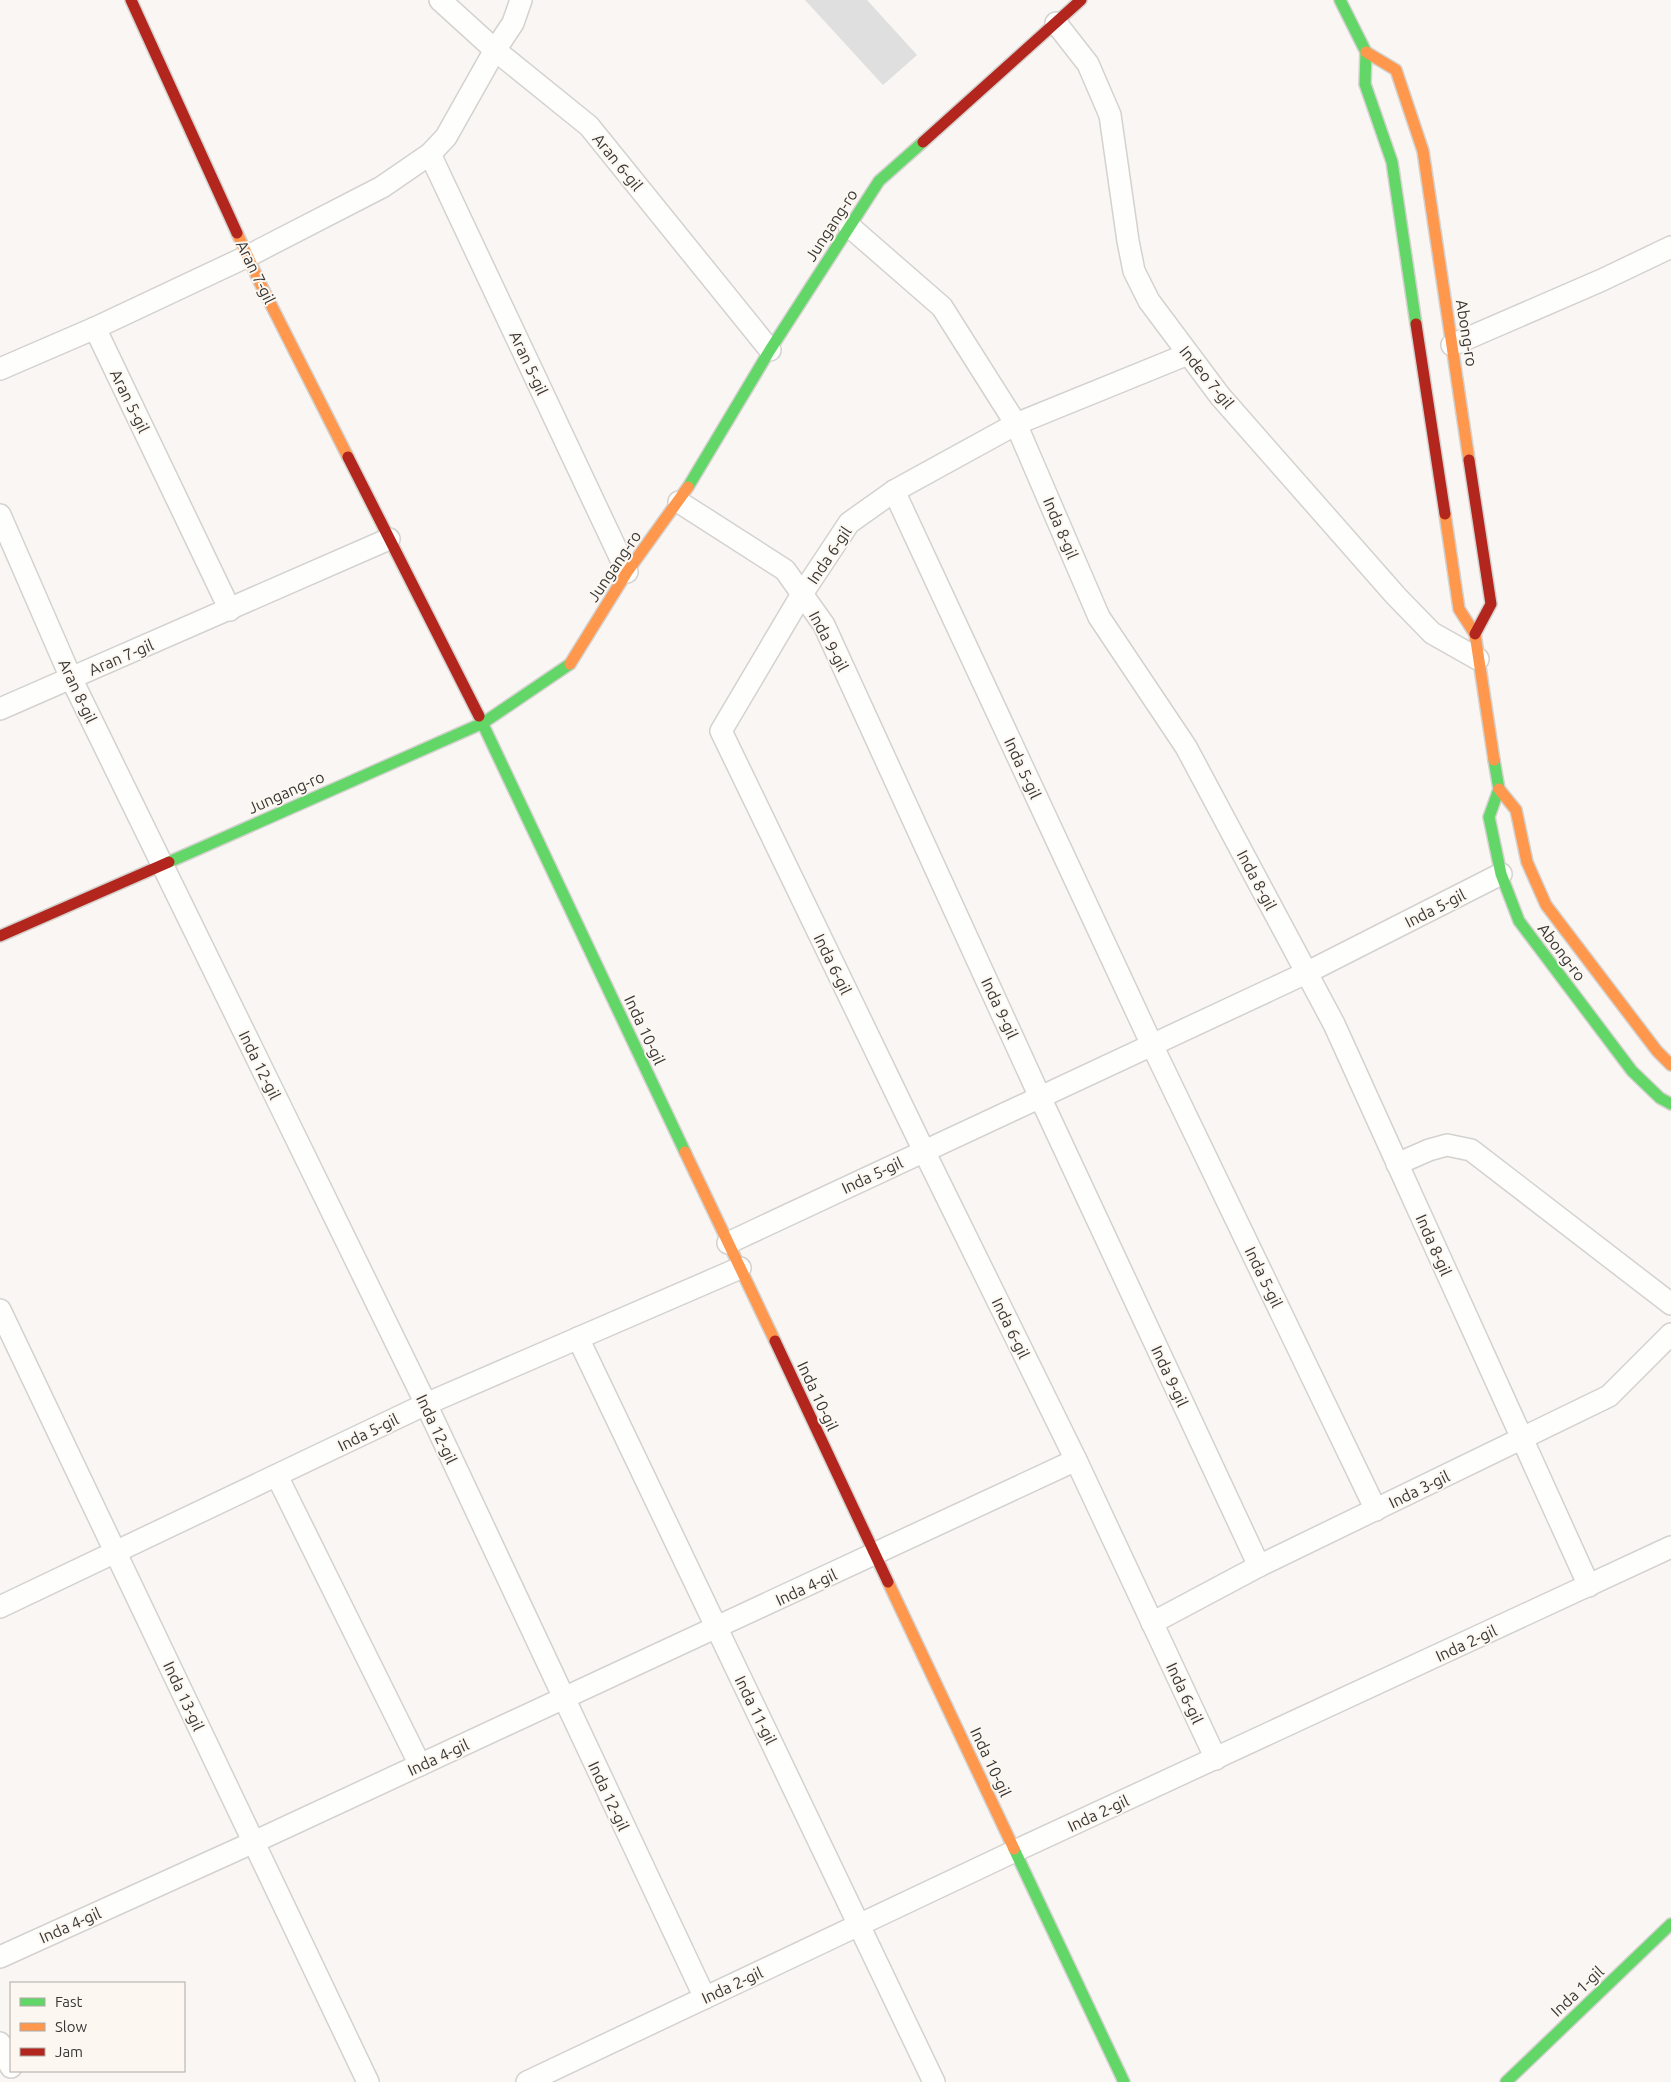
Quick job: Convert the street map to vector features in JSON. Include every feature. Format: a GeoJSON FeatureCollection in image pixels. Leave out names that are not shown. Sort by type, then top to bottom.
{"type":"FeatureCollection","features":[{"type":"Feature","properties":{"kind":"main road","name":"Aran 7-gil"},"geometry":{"type":"LineString","coordinates":[[131,0],[248,256],[483,723]]}},
{"type":"Feature","properties":{"kind":"main road","name":"Jungang-ro"},"geometry":{"type":"LineString","coordinates":[[0,936],[483,723],[568,668],[627,572],[679,502],[770,350],[879,181],[1081,0]]}},
{"type":"Feature","properties":{"kind":"main road"},"geometry":{"type":"LineString","coordinates":[[1340,0],[1366,52]]}},
{"type":"Feature","properties":{"kind":"main road","name":"Abong-ro"},"geometry":{"type":"LineString","coordinates":[[1475,634],[1491,604],[1423,151],[1396,70],[1366,52],[1364,84],[1392,162],[1459,608],[1475,634],[1499,789],[1489,817],[1501,874],[1519,921],[1632,1071],[1660,1098],[1671,1104]]}},
{"type":"Feature","properties":{"kind":"main road","name":"Inda 10-gil"},"geometry":{"type":"LineString","coordinates":[[483,723],[1124,2082]]}},
{"type":"Feature","properties":{"kind":"main road","name":"Abong-ro"},"geometry":{"type":"LineString","coordinates":[[1499,789],[1516,810],[1528,862],[1546,905],[1657,1051],[1671,1065]]}},
{"type":"Feature","properties":{"kind":"main road","name":"Inda 1-gil"},"geometry":{"type":"LineString","coordinates":[[1506,2082],[1671,1924]]}},
{"type":"Feature","properties":{"kind":"street","name":"Aran 6-gil"},"geometry":{"type":"LineString","coordinates":[[440,0],[495,50],[589,126],[770,350]]}},
{"type":"Feature","properties":{"kind":"street"},"geometry":{"type":"LineString","coordinates":[[0,369],[95,328],[248,256],[382,187],[430,154],[446,137],[495,50],[513,23],[521,0]]}},
{"type":"Feature","properties":{"kind":"street","name":"Indeo 7-gil"},"geometry":{"type":"LineString","coordinates":[[1056,23],[1088,64],[1110,115],[1134,270],[1149,301],[1220,396],[1432,634],[1478,659]]}},
{"type":"Feature","properties":{"kind":"street","name":"Aran 5-gil"},"geometry":{"type":"LineString","coordinates":[[430,154],[627,572]]}},
{"type":"Feature","properties":{"kind":"street","name":"Inda 8-gil"},"geometry":{"type":"LineString","coordinates":[[849,226],[942,307],[1016,424],[1099,617],[1186,747],[1334,1024],[1588,1586]]}},
{"type":"Feature","properties":{"kind":"street"},"geometry":{"type":"LineString","coordinates":[[1452,345],[1602,280],[1671,247]]}},
{"type":"Feature","properties":{"kind":"street","name":"Aran 5-gil"},"geometry":{"type":"LineString","coordinates":[[95,328],[230,610]]}},
{"type":"Feature","properties":{"kind":"street","name":"Inda 6-gil"},"geometry":{"type":"LineString","coordinates":[[1188,354],[1016,424],[894,491],[849,523],[802,594],[721,730],[924,1151],[1076,1460],[1216,1759]]}},
{"type":"Feature","properties":{"kind":"street","name":"Inda 5-gil"},"geometry":{"type":"LineString","coordinates":[[894,491],[1152,1044],[1376,1510]]}},
{"type":"Feature","properties":{"kind":"street","name":"Inda 9-gil"},"geometry":{"type":"LineString","coordinates":[[679,502],[785,570],[824,625],[1040,1097],[1259,1566]]}},
{"type":"Feature","properties":{"kind":"street","name":"Aran 8-gil"},"geometry":{"type":"LineString","coordinates":[[0,515],[6,544],[162,864]]}},
{"type":"Feature","properties":{"kind":"street","name":"Aran 7-gil"},"geometry":{"type":"LineString","coordinates":[[0,709],[390,539]]}},
{"type":"Feature","properties":{"kind":"street","name":"Inda 12-gil"},"geometry":{"type":"LineString","coordinates":[[162,864],[426,1404],[706,1998]]}},
{"type":"Feature","properties":{"kind":"street","name":"Inda 5-gil"},"geometry":{"type":"LineString","coordinates":[[728,1242],[1306,973],[1501,874]]}},
{"type":"Feature","properties":{"kind":"street"},"geometry":{"type":"LineString","coordinates":[[1397,1164],[1446,1145],[1471,1150],[1671,1304]]}},
{"type":"Feature","properties":{"kind":"street","name":"Inda 5-gil"},"geometry":{"type":"LineString","coordinates":[[0,1607],[426,1404],[740,1268]]}},
{"type":"Feature","properties":{"kind":"street","name":"Inda 13-gil"},"geometry":{"type":"LineString","coordinates":[[0,1310],[368,2082]]}},
{"type":"Feature","properties":{"kind":"street","name":"Inda 3-gil"},"geometry":{"type":"LineString","coordinates":[[1152,1623],[1259,1566],[1522,1440],[1609,1396],[1671,1334]]}},
{"type":"Feature","properties":{"kind":"street","name":"Inda 11-gil"},"geometry":{"type":"LineString","coordinates":[[578,1338],[934,2082]]}},
{"type":"Feature","properties":{"kind":"street","name":"Inda 4-gil"},"geometry":{"type":"LineString","coordinates":[[0,1957],[420,1766],[1076,1460]]}},
{"type":"Feature","properties":{"kind":"street"},"geometry":{"type":"LineString","coordinates":[[277,1476],[420,1766]]}},
{"type":"Feature","properties":{"kind":"street","name":"Inda 2-gil"},"geometry":{"type":"LineString","coordinates":[[527,2082],[1015,1851],[1671,1547]]}},
{"type":"Feature","properties":{"kind":"street"},"geometry":{"type":"LineString","coordinates":[[0,2043],[10,2065]]}},
{"type":"Feature","properties":{"kind":"building"},"geometry":{"type":"Polygon","coordinates":[[[805,0],[867,0],[917,55],[883,85],[805,0]]]}},
{"type":"Feature","properties":{"kind":"traffic: fast"},"geometry":{"type":"LineString","coordinates":[[1340,0],[1366,52],[1365,84],[1392,162],[1416,324]]}},
{"type":"Feature","properties":{"kind":"traffic: fast"},"geometry":{"type":"LineString","coordinates":[[688,487],[770,350],[879,181],[923,142]]}},
{"type":"Feature","properties":{"kind":"traffic: fast"},"geometry":{"type":"LineString","coordinates":[[169,862],[483,723],[570,664]]}},
{"type":"Feature","properties":{"kind":"traffic: fast"},"geometry":{"type":"LineString","coordinates":[[479,716],[685,1152]]}},
{"type":"Feature","properties":{"kind":"traffic: fast"},"geometry":{"type":"LineString","coordinates":[[1494,760],[1499,789],[1489,817],[1501,874],[1519,921],[1632,1071],[1660,1098],[1671,1104]]}},
{"type":"Feature","properties":{"kind":"traffic: fast"},"geometry":{"type":"LineString","coordinates":[[1014,1849],[1124,2082]]}},
{"type":"Feature","properties":{"kind":"traffic: fast"},"geometry":{"type":"LineString","coordinates":[[1506,2082],[1671,1924]]}},
{"type":"Feature","properties":{"kind":"traffic: slow"},"geometry":{"type":"LineString","coordinates":[[1366,52],[1396,70],[1423,151],[1469,460]]}},
{"type":"Feature","properties":{"kind":"traffic: slow"},"geometry":{"type":"LineString","coordinates":[[237,233],[259,281],[348,457]]}},
{"type":"Feature","properties":{"kind":"traffic: slow"},"geometry":{"type":"LineString","coordinates":[[570,664],[627,572],[688,487]]}},
{"type":"Feature","properties":{"kind":"traffic: slow"},"geometry":{"type":"LineString","coordinates":[[1445,514],[1459,609],[1475,634],[1494,760]]}},
{"type":"Feature","properties":{"kind":"traffic: slow"},"geometry":{"type":"LineString","coordinates":[[1499,789],[1516,810],[1527,862],[1546,905],[1657,1051],[1671,1065]]}},
{"type":"Feature","properties":{"kind":"traffic: slow"},"geometry":{"type":"LineString","coordinates":[[685,1152],[775,1341]]}},
{"type":"Feature","properties":{"kind":"traffic: slow"},"geometry":{"type":"LineString","coordinates":[[888,1582],[1014,1849]]}},
{"type":"Feature","properties":{"kind":"traffic: jam"},"geometry":{"type":"LineString","coordinates":[[131,0],[237,233]]}},
{"type":"Feature","properties":{"kind":"traffic: jam"},"geometry":{"type":"LineString","coordinates":[[923,142],[1081,0]]}},
{"type":"Feature","properties":{"kind":"traffic: jam"},"geometry":{"type":"LineString","coordinates":[[1416,324],[1445,514]]}},
{"type":"Feature","properties":{"kind":"traffic: jam"},"geometry":{"type":"LineString","coordinates":[[348,457],[479,716]]}},
{"type":"Feature","properties":{"kind":"traffic: jam"},"geometry":{"type":"LineString","coordinates":[[1469,460],[1491,604],[1475,634]]}},
{"type":"Feature","properties":{"kind":"traffic: jam"},"geometry":{"type":"LineString","coordinates":[[0,936],[169,862]]}},
{"type":"Feature","properties":{"kind":"traffic: jam"},"geometry":{"type":"LineString","coordinates":[[775,1341],[888,1582]]}}]}
